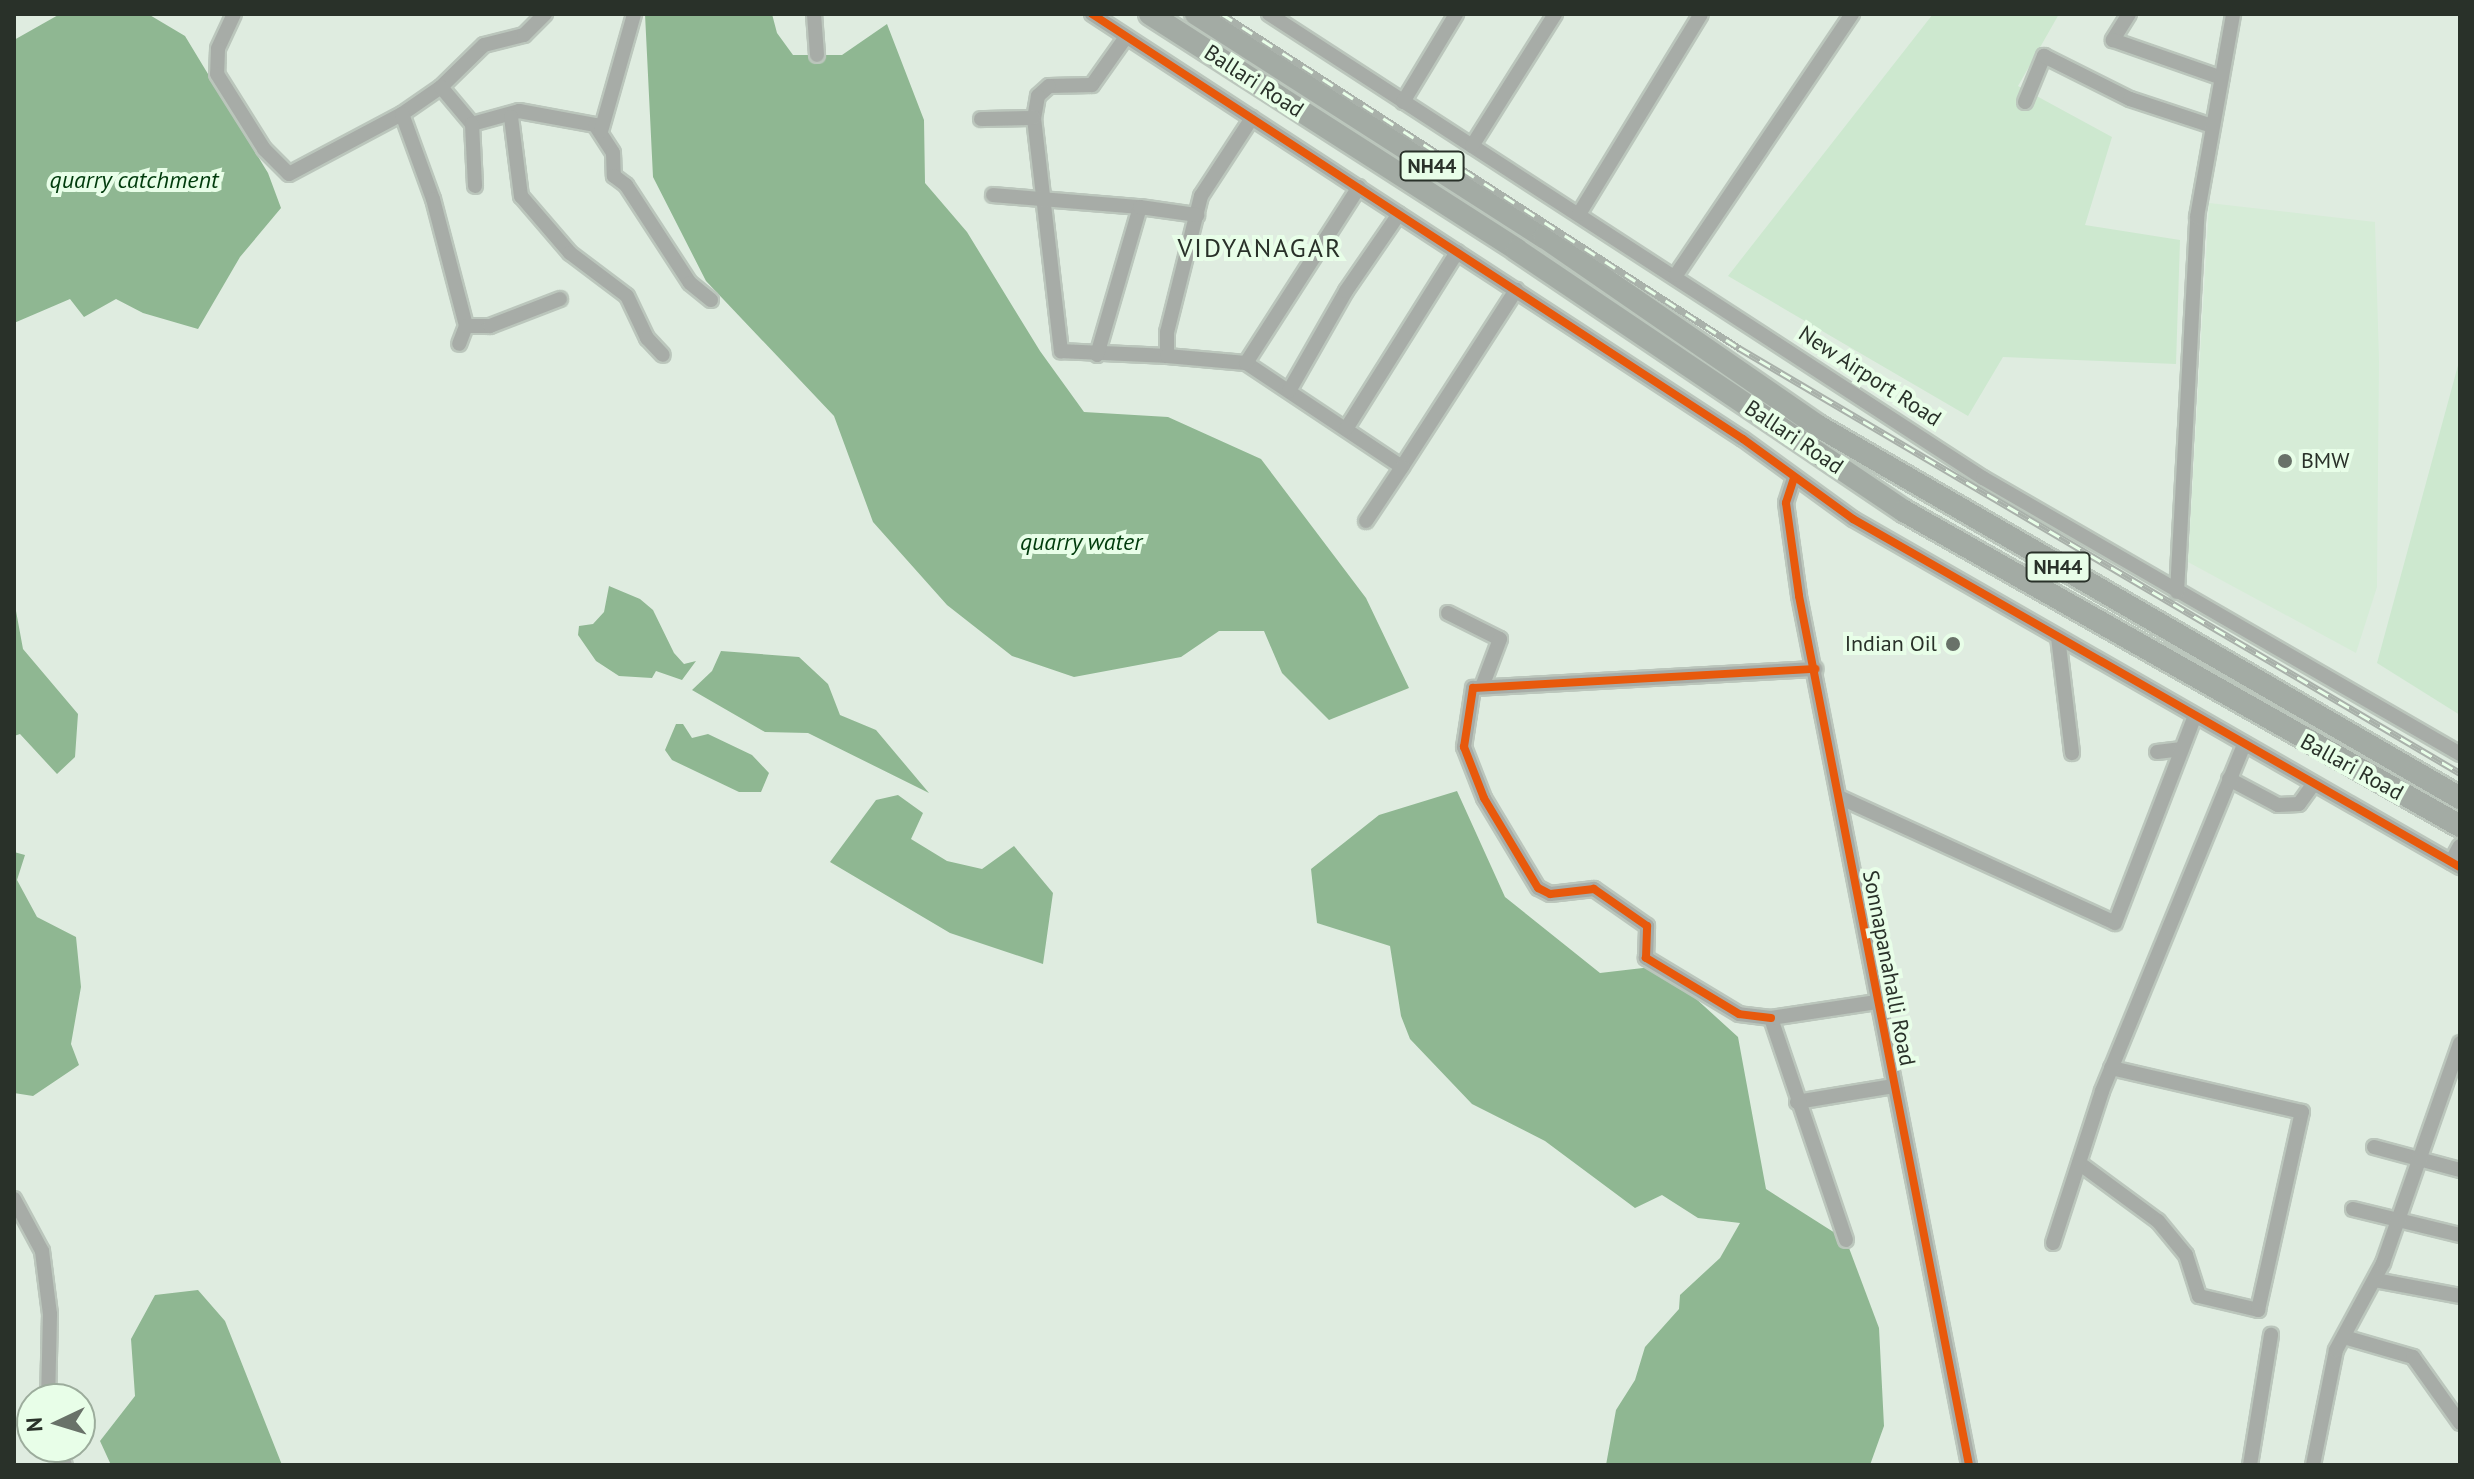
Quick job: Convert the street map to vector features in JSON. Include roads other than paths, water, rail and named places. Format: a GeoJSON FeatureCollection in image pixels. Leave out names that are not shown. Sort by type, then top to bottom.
{"type":"FeatureCollection","features":[{"type":"Feature","properties":{"kind":"highway","name":"Ballari Road"},"geometry":{"type":"LineString","coordinates":[[1150,14],[1517,250],[1649,342],[1904,511],[2459,832]]}},
{"type":"Feature","properties":{"kind":"highway","name":"Ballari Road"},"geometry":{"type":"LineString","coordinates":[[1196,14],[1544,237],[1664,323],[1818,426],[2460,798]]}},
{"type":"Feature","properties":{"kind":"street"},"geometry":{"type":"LineString","coordinates":[[234,14],[218,49],[217,74],[264,149],[289,174],[402,114],[441,87],[484,45],[524,35],[545,14]]}},
{"type":"Feature","properties":{"kind":"street"},"geometry":{"type":"LineString","coordinates":[[601,131],[634,14]]}},
{"type":"Feature","properties":{"kind":"street"},"geometry":{"type":"LineString","coordinates":[[814,14],[817,55]]}},
{"type":"Feature","properties":{"kind":"street"},"geometry":{"type":"LineString","coordinates":[[1092,14],[1516,290],[1853,519],[2312,786],[2455,865],[2459,832]]}},
{"type":"Feature","properties":{"kind":"street","name":"New Airport Road"},"geometry":{"type":"LineString","coordinates":[[1269,14],[1676,275],[1983,478],[2460,754]]}},
{"type":"Feature","properties":{"kind":"street"},"geometry":{"type":"LineString","coordinates":[[1403,102],[1456,14]]}},
{"type":"Feature","properties":{"kind":"street"},"geometry":{"type":"LineString","coordinates":[[1472,146],[1555,14]]}},
{"type":"Feature","properties":{"kind":"street"},"geometry":{"type":"LineString","coordinates":[[1579,214],[1701,14]]}},
{"type":"Feature","properties":{"kind":"street"},"geometry":{"type":"LineString","coordinates":[[1676,275],[1852,14]]}},
{"type":"Feature","properties":{"kind":"street"},"geometry":{"type":"LineString","coordinates":[[2129,14],[2113,40],[2222,78]]}},
{"type":"Feature","properties":{"kind":"street"},"geometry":{"type":"LineString","coordinates":[[2177,592],[2197,217],[2233,14]]}},
{"type":"Feature","properties":{"kind":"street"},"geometry":{"type":"LineString","coordinates":[[1126,37],[1092,85],[1049,86],[1038,96],[1034,118],[1061,351],[1246,363],[1402,467]]}},
{"type":"Feature","properties":{"kind":"street"},"geometry":{"type":"LineString","coordinates":[[2025,102],[2044,56],[2130,99],[2212,126]]}},
{"type":"Feature","properties":{"kind":"street"},"geometry":{"type":"LineString","coordinates":[[441,87],[472,124],[475,186]]}},
{"type":"Feature","properties":{"kind":"street"},"geometry":{"type":"LineString","coordinates":[[472,124],[511,117],[519,111],[595,125],[613,153],[614,176],[626,185],[690,283],[711,300]]}},
{"type":"Feature","properties":{"kind":"street"},"geometry":{"type":"LineString","coordinates":[[402,114],[433,199],[466,326],[459,344]]}},
{"type":"Feature","properties":{"kind":"street"},"geometry":{"type":"LineString","coordinates":[[511,117],[521,196],[570,253],[627,296],[647,338],[663,355]]}},
{"type":"Feature","properties":{"kind":"street"},"geometry":{"type":"LineString","coordinates":[[981,119],[1034,118]]}},
{"type":"Feature","properties":{"kind":"street"},"geometry":{"type":"LineString","coordinates":[[1167,356],[1167,332],[1201,196],[1252,118]]}},
{"type":"Feature","properties":{"kind":"street"},"geometry":{"type":"LineString","coordinates":[[1246,363],[1359,187]]}},
{"type":"Feature","properties":{"kind":"street"},"geometry":{"type":"LineString","coordinates":[[993,195],[1044,196],[1197,215]]}},
{"type":"Feature","properties":{"kind":"street"},"geometry":{"type":"LineString","coordinates":[[1097,355],[1140,207]]}},
{"type":"Feature","properties":{"kind":"street"},"geometry":{"type":"LineString","coordinates":[[1289,391],[1346,291],[1399,214]]}},
{"type":"Feature","properties":{"kind":"street"},"geometry":{"type":"LineString","coordinates":[[1346,429],[1457,252]]}},
{"type":"Feature","properties":{"kind":"street"},"geometry":{"type":"LineString","coordinates":[[1366,521],[1516,290]]}},
{"type":"Feature","properties":{"kind":"street"},"geometry":{"type":"LineString","coordinates":[[466,326],[490,326],[560,299]]}},
{"type":"Feature","properties":{"kind":"street","name":"Sonnapanahalli Road"},"geometry":{"type":"LineString","coordinates":[[1794,478],[1786,503],[1815,669],[1969,1465]]}},
{"type":"Feature","properties":{"kind":"street"},"geometry":{"type":"LineString","coordinates":[[1448,613],[1500,639],[1482,687]]}},
{"type":"Feature","properties":{"kind":"street"},"geometry":{"type":"LineString","coordinates":[[2058,637],[2072,753]]}},
{"type":"Feature","properties":{"kind":"street"},"geometry":{"type":"LineString","coordinates":[[1815,669],[1473,688],[1464,747],[1490,811],[1538,888],[1550,894],[1594,889],[1647,926],[1646,958],[1739,1014],[1771,1018],[1877,1002]]}},
{"type":"Feature","properties":{"kind":"street"},"geometry":{"type":"LineString","coordinates":[[1839,797],[2115,923],[2195,716]]}},
{"type":"Feature","properties":{"kind":"street"},"geometry":{"type":"LineString","coordinates":[[2053,1243],[2111,1068],[2244,744]]}},
{"type":"Feature","properties":{"kind":"street"},"geometry":{"type":"LineString","coordinates":[[2157,752],[2182,749]]}},
{"type":"Feature","properties":{"kind":"street"},"geometry":{"type":"LineString","coordinates":[[2229,779],[2278,805],[2299,804],[2312,786]]}},
{"type":"Feature","properties":{"kind":"street"},"geometry":{"type":"LineString","coordinates":[[1771,1018],[1846,1240]]}},
{"type":"Feature","properties":{"kind":"street"},"geometry":{"type":"LineString","coordinates":[[2313,1465],[2336,1350],[2375,1280],[2460,1043]]}},
{"type":"Feature","properties":{"kind":"street"},"geometry":{"type":"LineString","coordinates":[[2079,1163],[2158,1221],[2186,1255],[2199,1296],[2258,1310],[2302,1112],[2111,1068]]}},
{"type":"Feature","properties":{"kind":"street"},"geometry":{"type":"LineString","coordinates":[[1797,1102],[1894,1086]]}},
{"type":"Feature","properties":{"kind":"street"},"geometry":{"type":"LineString","coordinates":[[2374,1147],[2460,1170]]}},
{"type":"Feature","properties":{"kind":"street"},"geometry":{"type":"LineString","coordinates":[[14,1199],[42,1251],[50,1314],[48,1383]]}},
{"type":"Feature","properties":{"kind":"street"},"geometry":{"type":"LineString","coordinates":[[2353,1209],[2460,1235]]}},
{"type":"Feature","properties":{"kind":"street"},"geometry":{"type":"LineString","coordinates":[[2375,1280],[2460,1296]]}},
{"type":"Feature","properties":{"kind":"street"},"geometry":{"type":"LineString","coordinates":[[2250,1465],[2271,1335]]}},
{"type":"Feature","properties":{"kind":"street"},"geometry":{"type":"LineString","coordinates":[[2344,1337],[2413,1357],[2460,1423]]}},
{"type":"Feature","properties":{"kind":"water","name":"quarry catchment"},"geometry":{"type":"Polygon","coordinates":[[[60,14],[148,14],[185,36],[268,173],[281,208],[240,257],[198,329],[143,313],[116,299],[84,317],[70,299],[14,323],[14,40],[60,14]]]}},
{"type":"Feature","properties":{"kind":"water","name":"quarry water"},"geometry":{"type":"Polygon","coordinates":[[[645,14],[772,14],[777,33],[793,55],[842,55],[887,24],[924,120],[925,183],[967,232],[1040,351],[1084,412],[1168,417],[1261,459],[1366,598],[1409,688],[1329,720],[1282,673],[1264,631],[1219,631],[1181,657],[1074,677],[1012,656],[947,605],[873,522],[834,416],[706,281],[653,177],[645,14]]]}},
{"type":"Feature","properties":{"kind":"water"},"geometry":{"type":"Polygon","coordinates":[[[609,586],[640,599],[653,610],[674,653],[684,664],[696,661],[682,680],[656,671],[652,678],[619,676],[596,661],[578,635],[579,626],[593,624],[604,612],[609,586]]]}},
{"type":"Feature","properties":{"kind":"water"},"geometry":{"type":"Polygon","coordinates":[[[14,600],[23,649],[78,714],[75,757],[57,774],[20,734],[14,736],[14,600]]]}},
{"type":"Feature","properties":{"kind":"water"},"geometry":{"type":"Polygon","coordinates":[[[721,651],[799,657],[828,684],[840,715],[876,730],[929,793],[808,733],[765,732],[692,690],[712,671],[721,651]]]}},
{"type":"Feature","properties":{"kind":"water"},"geometry":{"type":"Polygon","coordinates":[[[676,724],[683,724],[692,738],[708,734],[752,755],[769,773],[761,792],[739,792],[672,760],[665,750],[676,724]]]}},
{"type":"Feature","properties":{"kind":"water"},"geometry":{"type":"Polygon","coordinates":[[[1457,791],[1505,897],[1600,973],[1660,966],[1738,1037],[1766,1189],[1846,1240],[1879,1328],[1884,1426],[1870,1465],[1606,1465],[1616,1410],[1635,1380],[1645,1347],[1679,1309],[1680,1295],[1720,1258],[1740,1223],[1698,1218],[1662,1195],[1635,1208],[1545,1141],[1472,1104],[1410,1039],[1401,1016],[1390,946],[1317,923],[1311,869],[1379,815],[1457,791]]]}},
{"type":"Feature","properties":{"kind":"water"},"geometry":{"type":"Polygon","coordinates":[[[898,795],[923,813],[911,839],[947,861],[982,869],[1014,846],[1053,893],[1043,964],[950,933],[830,862],[876,800],[898,795]]]}},
{"type":"Feature","properties":{"kind":"water"},"geometry":{"type":"Polygon","coordinates":[[[14,852],[25,855],[17,880],[37,917],[76,937],[81,987],[71,1044],[79,1065],[33,1096],[14,1093],[14,852]]]}},
{"type":"Feature","properties":{"kind":"water"},"geometry":{"type":"Polygon","coordinates":[[[198,1290],[225,1321],[282,1465],[111,1465],[100,1441],[135,1396],[131,1339],[155,1295],[198,1290]]]}},
{"type":"Feature","properties":{"kind":"railway"},"geometry":{"type":"LineString","coordinates":[[1222,14],[1739,348],[2460,773]]}},
{"type":"Feature","properties":{"kind":"place","name":"BMW"},"geometry":{"type":"Point","coordinates":[2285,461]}},
{"type":"Feature","properties":{"kind":"place","name":"Indian Oil"},"geometry":{"type":"Point","coordinates":[1953,644]}},
{"type":"Feature","properties":{"kind":"district","name":"VIDYANAGAR"},"geometry":{"type":"Point","coordinates":[1260,248]}}]}
